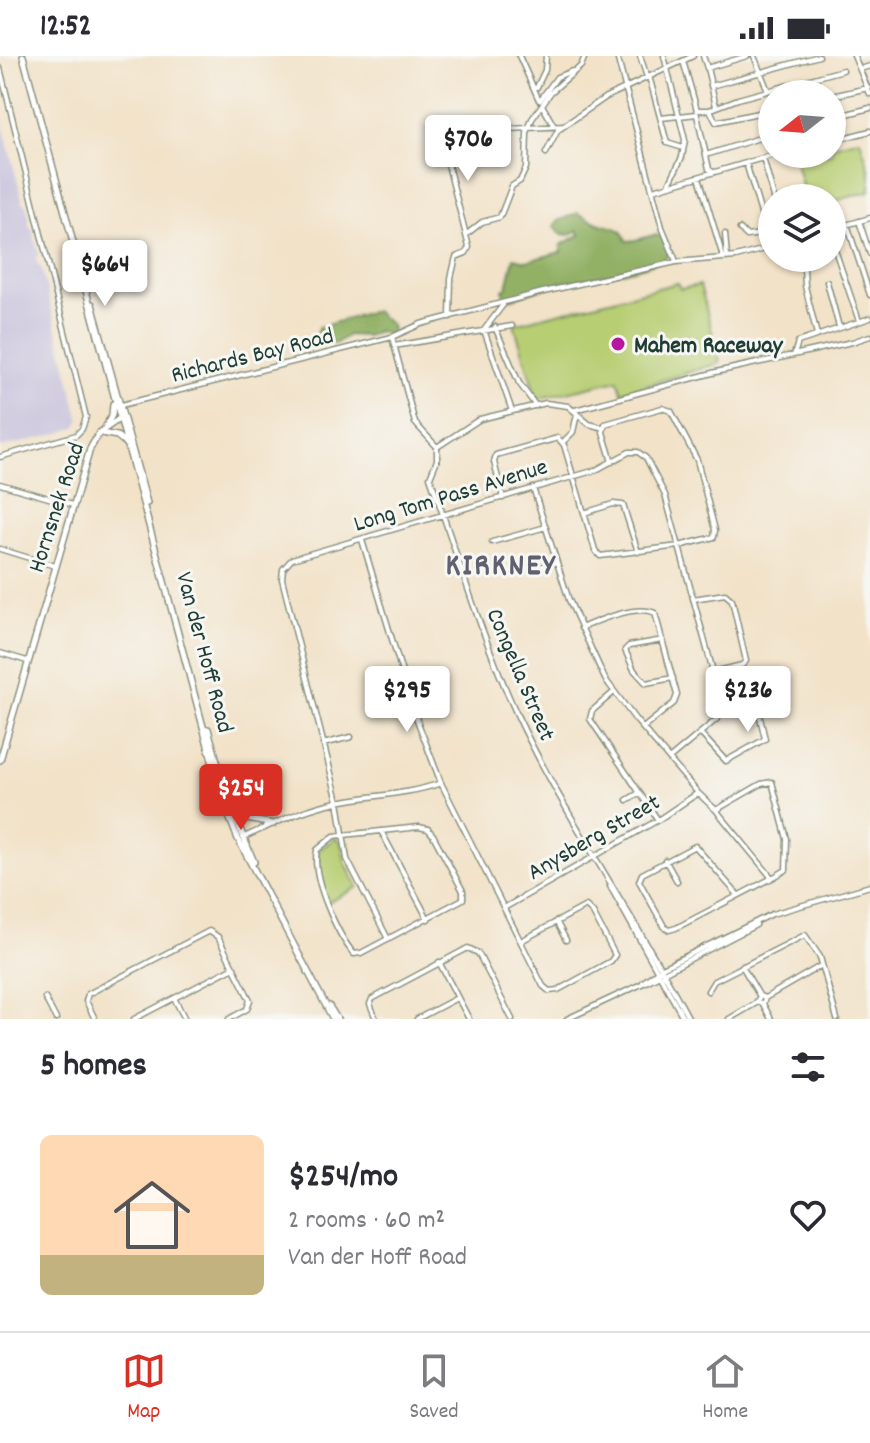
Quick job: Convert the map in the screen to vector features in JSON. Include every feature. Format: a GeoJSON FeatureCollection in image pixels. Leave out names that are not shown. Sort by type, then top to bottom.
{"type":"FeatureCollection","features":[{"type":"Feature","properties":{"kind":"main road","name":"Van der Hoff Road"},"geometry":{"type":"LineString","coordinates":[[23,56],[110,382],[240,838]]}},
{"type":"Feature","properties":{"kind":"main road","name":"Van der Hoff Road"},"geometry":{"type":"LineString","coordinates":[[83,279],[121,405],[127,445],[220,789],[240,838],[335,1019]]}},
{"type":"Feature","properties":{"kind":"main road"},"geometry":{"type":"LineString","coordinates":[[110,382],[113,409],[102,431],[117,436],[127,445]]}},
{"type":"Feature","properties":{"kind":"main road","name":"Hornsnek Road"},"geometry":{"type":"LineString","coordinates":[[0,760],[90,449],[102,431],[122,418]]}},
{"type":"Feature","properties":{"kind":"main road"},"geometry":{"type":"LineString","coordinates":[[229,803],[247,819],[273,824]]}},
{"type":"Feature","properties":{"kind":"street"},"geometry":{"type":"LineString","coordinates":[[519,56],[536,89],[540,105],[554,126]]}},
{"type":"Feature","properties":{"kind":"street"},"geometry":{"type":"LineString","coordinates":[[536,89],[545,70],[546,56]]}},
{"type":"Feature","properties":{"kind":"street"},"geometry":{"type":"LineString","coordinates":[[617,56],[662,227],[676,262]]}},
{"type":"Feature","properties":{"kind":"street"},"geometry":{"type":"LineString","coordinates":[[640,56],[667,143],[683,148]]}},
{"type":"Feature","properties":{"kind":"street"},"geometry":{"type":"LineString","coordinates":[[664,56],[685,140],[682,157],[669,184]]}},
{"type":"Feature","properties":{"kind":"street"},"geometry":{"type":"LineString","coordinates":[[703,56],[716,106]]}},
{"type":"Feature","properties":{"kind":"street"},"geometry":{"type":"LineString","coordinates":[[707,68],[747,56]]}},
{"type":"Feature","properties":{"kind":"street"},"geometry":{"type":"LineString","coordinates":[[754,56],[764,80]]}},
{"type":"Feature","properties":{"kind":"street"},"geometry":{"type":"LineString","coordinates":[[711,86],[819,56]]}},
{"type":"Feature","properties":{"kind":"street"},"geometry":{"type":"LineString","coordinates":[[846,94],[869,91],[854,56]]}},
{"type":"Feature","properties":{"kind":"street"},"geometry":{"type":"LineString","coordinates":[[467,234],[478,224],[500,217],[512,186],[520,181],[526,168],[528,128],[540,105],[585,58]]}},
{"type":"Feature","properties":{"kind":"street"},"geometry":{"type":"LineString","coordinates":[[546,153],[556,132],[606,97],[688,58],[709,169],[713,172]]}},
{"type":"Feature","properties":{"kind":"street"},"geometry":{"type":"LineString","coordinates":[[860,69],[870,66]]}},
{"type":"Feature","properties":{"kind":"street"},"geometry":{"type":"LineString","coordinates":[[0,68],[86,417],[76,435],[0,457]]}},
{"type":"Feature","properties":{"kind":"street"},"geometry":{"type":"LineString","coordinates":[[807,80],[843,70]]}},
{"type":"Feature","properties":{"kind":"street"},"geometry":{"type":"LineString","coordinates":[[661,118],[698,113],[758,94]]}},
{"type":"Feature","properties":{"kind":"street"},"geometry":{"type":"LineString","coordinates":[[846,114],[870,108]]}},
{"type":"Feature","properties":{"kind":"street"},"geometry":{"type":"LineString","coordinates":[[709,110],[717,122],[758,113]]}},
{"type":"Feature","properties":{"kind":"street"},"geometry":{"type":"LineString","coordinates":[[450,317],[451,278],[456,257],[469,249],[445,153],[449,137],[471,126],[498,129],[564,126]]}},
{"type":"Feature","properties":{"kind":"street"},"geometry":{"type":"LineString","coordinates":[[846,137],[870,131]]}},
{"type":"Feature","properties":{"kind":"street"},"geometry":{"type":"LineString","coordinates":[[706,155],[758,138]]}},
{"type":"Feature","properties":{"kind":"street"},"geometry":{"type":"LineString","coordinates":[[653,190],[758,159]]}},
{"type":"Feature","properties":{"kind":"street"},"geometry":{"type":"LineString","coordinates":[[746,163],[758,203]]}},
{"type":"Feature","properties":{"kind":"street"},"geometry":{"type":"LineString","coordinates":[[699,177],[725,257]]}},
{"type":"Feature","properties":{"kind":"street"},"geometry":{"type":"LineString","coordinates":[[870,218],[847,224],[870,295]]}},
{"type":"Feature","properties":{"kind":"street"},"geometry":{"type":"LineString","coordinates":[[859,221],[870,254]]}},
{"type":"Feature","properties":{"kind":"street"},"geometry":{"type":"LineString","coordinates":[[740,229],[747,236],[758,234]]}},
{"type":"Feature","properties":{"kind":"street"},"geometry":{"type":"LineString","coordinates":[[725,234],[725,257]]}},
{"type":"Feature","properties":{"kind":"street","name":"Richards Bay Road"},"geometry":{"type":"LineString","coordinates":[[121,405],[392,337],[421,324],[676,262],[758,252]]}},
{"type":"Feature","properties":{"kind":"street"},"geometry":{"type":"LineString","coordinates":[[804,272],[817,335]]}},
{"type":"Feature","properties":{"kind":"street"},"geometry":{"type":"LineString","coordinates":[[842,272],[859,321]]}},
{"type":"Feature","properties":{"kind":"street"},"geometry":{"type":"LineString","coordinates":[[827,282],[839,327]]}},
{"type":"Feature","properties":{"kind":"street"},"geometry":{"type":"LineString","coordinates":[[484,330],[503,304]]}},
{"type":"Feature","properties":{"kind":"street"},"geometry":{"type":"LineString","coordinates":[[794,355],[798,342],[870,318]]}},
{"type":"Feature","properties":{"kind":"street"},"geometry":{"type":"LineString","coordinates":[[394,346],[512,326]]}},
{"type":"Feature","properties":{"kind":"street"},"geometry":{"type":"LineString","coordinates":[[495,327],[519,383],[536,406]]}},
{"type":"Feature","properties":{"kind":"street"},"geometry":{"type":"LineString","coordinates":[[484,330],[512,411]]}},
{"type":"Feature","properties":{"kind":"street"},"geometry":{"type":"LineString","coordinates":[[576,411],[617,397],[870,336]]}},
{"type":"Feature","properties":{"kind":"street"},"geometry":{"type":"LineString","coordinates":[[392,337],[415,423],[437,447],[480,419],[552,403],[576,411],[589,424],[604,428]]}},
{"type":"Feature","properties":{"kind":"street"},"geometry":{"type":"LineString","coordinates":[[563,442],[598,555],[604,557],[711,540],[715,533],[700,468],[673,413],[662,408],[610,421],[604,428]]}},
{"type":"Feature","properties":{"kind":"street"},"geometry":{"type":"LineString","coordinates":[[575,429],[576,411]]}},
{"type":"Feature","properties":{"kind":"street"},"geometry":{"type":"LineString","coordinates":[[563,442],[575,429],[589,424]]}},
{"type":"Feature","properties":{"kind":"street"},"geometry":{"type":"LineString","coordinates":[[604,428],[612,462]]}},
{"type":"Feature","properties":{"kind":"street"},"geometry":{"type":"LineString","coordinates":[[503,498],[494,462],[497,454],[552,438],[563,442]]}},
{"type":"Feature","properties":{"kind":"street","name":"Congella Street"},"geometry":{"type":"LineString","coordinates":[[437,447],[437,460],[430,477],[502,681],[535,751],[594,857],[663,970],[686,1019]]}},
{"type":"Feature","properties":{"kind":"street","name":"Long Tom Pass Avenue"},"geometry":{"type":"LineString","coordinates":[[323,744],[282,579],[283,569],[292,559],[573,476],[612,462],[629,452],[638,452],[646,458],[661,485],[679,546]]}},
{"type":"Feature","properties":{"kind":"street"},"geometry":{"type":"LineString","coordinates":[[0,484],[73,505]]}},
{"type":"Feature","properties":{"kind":"street"},"geometry":{"type":"LineString","coordinates":[[533,488],[556,562],[581,628],[605,679],[669,759],[772,878]]}},
{"type":"Feature","properties":{"kind":"street"},"geometry":{"type":"LineString","coordinates":[[584,513],[613,504],[623,505],[638,552]]}},
{"type":"Feature","properties":{"kind":"street"},"geometry":{"type":"LineString","coordinates":[[492,542],[546,527]]}},
{"type":"Feature","properties":{"kind":"street"},"geometry":{"type":"LineString","coordinates":[[362,540],[414,712],[441,783],[543,986],[549,991],[558,990],[614,958],[614,950],[588,907],[521,941]]}},
{"type":"Feature","properties":{"kind":"street"},"geometry":{"type":"LineString","coordinates":[[669,759],[721,714],[714,672],[679,546]]}},
{"type":"Feature","properties":{"kind":"street"},"geometry":{"type":"LineString","coordinates":[[0,549],[55,566]]}},
{"type":"Feature","properties":{"kind":"street"},"geometry":{"type":"LineString","coordinates":[[531,570],[556,562]]}},
{"type":"Feature","properties":{"kind":"street"},"geometry":{"type":"LineString","coordinates":[[693,599],[725,594],[732,600],[746,661],[742,665],[714,672]]}},
{"type":"Feature","properties":{"kind":"street"},"geometry":{"type":"LineString","coordinates":[[581,628],[606,617],[652,610],[656,615],[676,699],[643,728]]}},
{"type":"Feature","properties":{"kind":"street"},"geometry":{"type":"LineString","coordinates":[[663,640],[629,646],[625,650],[626,656],[646,683],[673,678]]}},
{"type":"Feature","properties":{"kind":"street"},"geometry":{"type":"LineString","coordinates":[[0,653],[27,661]]}},
{"type":"Feature","properties":{"kind":"street"},"geometry":{"type":"LineString","coordinates":[[614,692],[592,711],[590,719],[658,820]]}},
{"type":"Feature","properties":{"kind":"street"},"geometry":{"type":"LineString","coordinates":[[701,734],[726,761],[765,739],[755,696],[746,694],[721,700]]}},
{"type":"Feature","properties":{"kind":"street"},"geometry":{"type":"LineString","coordinates":[[351,737],[323,744],[338,801],[349,864],[388,939]]}},
{"type":"Feature","properties":{"kind":"street"},"geometry":{"type":"LineString","coordinates":[[716,810],[761,784],[772,782],[788,846],[786,870],[676,928],[667,929],[639,880],[642,874],[665,860],[696,846],[738,895]]}},
{"type":"Feature","properties":{"kind":"street"},"geometry":{"type":"LineString","coordinates":[[240,838],[338,801],[415,792],[441,783]]}},
{"type":"Feature","properties":{"kind":"street"},"geometry":{"type":"LineString","coordinates":[[627,800],[639,793]]}},
{"type":"Feature","properties":{"kind":"street","name":"Anysberg Street"},"geometry":{"type":"LineString","coordinates":[[504,908],[658,820],[698,793]]}},
{"type":"Feature","properties":{"kind":"street"},"geometry":{"type":"LineString","coordinates":[[428,829],[464,895],[460,902],[428,919],[361,953],[353,953],[322,893],[315,862],[317,850],[327,839],[381,831],[428,829]]}},
{"type":"Feature","properties":{"kind":"street"},"geometry":{"type":"LineString","coordinates":[[381,831],[428,919]]}},
{"type":"Feature","properties":{"kind":"street"},"geometry":{"type":"LineString","coordinates":[[665,860],[677,881]]}},
{"type":"Feature","properties":{"kind":"street","name":"Congella Street"},"geometry":{"type":"LineString","coordinates":[[610,883],[657,973],[686,1019]]}},
{"type":"Feature","properties":{"kind":"street"},"geometry":{"type":"LineString","coordinates":[[567,1019],[778,912],[870,886]]}},
{"type":"Feature","properties":{"kind":"street"},"geometry":{"type":"LineString","coordinates":[[556,921],[566,940]]}},
{"type":"Feature","properties":{"kind":"street"},"geometry":{"type":"LineString","coordinates":[[95,1019],[86,1003],[88,994],[207,931],[218,937],[250,1003],[244,1011],[229,1019]]}},
{"type":"Feature","properties":{"kind":"street"},"geometry":{"type":"LineString","coordinates":[[708,991],[714,981],[804,934],[808,936],[822,965],[837,1019]]}},
{"type":"Feature","properties":{"kind":"street"},"geometry":{"type":"LineString","coordinates":[[376,1019],[370,1004],[372,999],[465,949],[473,949],[512,1019]]}},
{"type":"Feature","properties":{"kind":"street"},"geometry":{"type":"LineString","coordinates":[[439,962],[469,1019]]}},
{"type":"Feature","properties":{"kind":"street"},"geometry":{"type":"LineString","coordinates":[[729,1019],[822,965]]}},
{"type":"Feature","properties":{"kind":"street"},"geometry":{"type":"LineString","coordinates":[[742,966],[771,1019]]}},
{"type":"Feature","properties":{"kind":"street"},"geometry":{"type":"LineString","coordinates":[[134,1019],[234,967]]}},
{"type":"Feature","properties":{"kind":"street"},"geometry":{"type":"LineString","coordinates":[[45,998],[56,1019]]}},
{"type":"Feature","properties":{"kind":"street"},"geometry":{"type":"LineString","coordinates":[[174,998],[185,1019]]}},
{"type":"Feature","properties":{"kind":"street"},"geometry":{"type":"LineString","coordinates":[[417,1019],[457,998]]}},
{"type":"Feature","properties":{"kind":"shaded area"},"geometry":{"type":"Polygon","coordinates":[[[0,115],[26,204],[29,226],[39,255],[36,257],[80,421],[76,427],[61,433],[0,448],[0,115]]]}},
{"type":"Feature","properties":{"kind":"green space"},"geometry":{"type":"Polygon","coordinates":[[[860,139],[870,172],[870,191],[846,198],[846,184],[801,184],[797,168],[846,168],[846,142],[860,139]]]}},
{"type":"Feature","properties":{"kind":"green space"},"geometry":{"type":"Polygon","coordinates":[[[578,213],[618,229],[626,241],[658,235],[670,254],[635,269],[554,285],[506,300],[503,290],[507,287],[514,258],[527,261],[561,252],[561,245],[580,235],[578,230],[570,235],[561,234],[554,226],[558,221],[578,213]]]}},
{"type":"Feature","properties":{"kind":"green space","name":"Mahem Raceway"},"geometry":{"type":"Polygon","coordinates":[[[678,283],[680,289],[700,285],[720,363],[622,392],[618,380],[537,399],[514,324],[678,283]]]}},
{"type":"Feature","properties":{"kind":"green space"},"geometry":{"type":"Polygon","coordinates":[[[375,311],[391,325],[392,331],[388,335],[378,331],[367,336],[348,335],[335,344],[321,339],[317,332],[319,327],[375,311]]]}},
{"type":"Feature","properties":{"kind":"green space"},"geometry":{"type":"Polygon","coordinates":[[[335,838],[341,842],[345,862],[358,887],[329,902],[320,877],[318,851],[335,838]]]}},
{"type":"Feature","properties":{"kind":"place","name":"Mahem Raceway"},"geometry":{"type":"Point","coordinates":[618,344]}},
{"type":"Feature","properties":{"kind":"district","name":"KIRKNEY"},"geometry":{"type":"Point","coordinates":[501,563]}}]}
